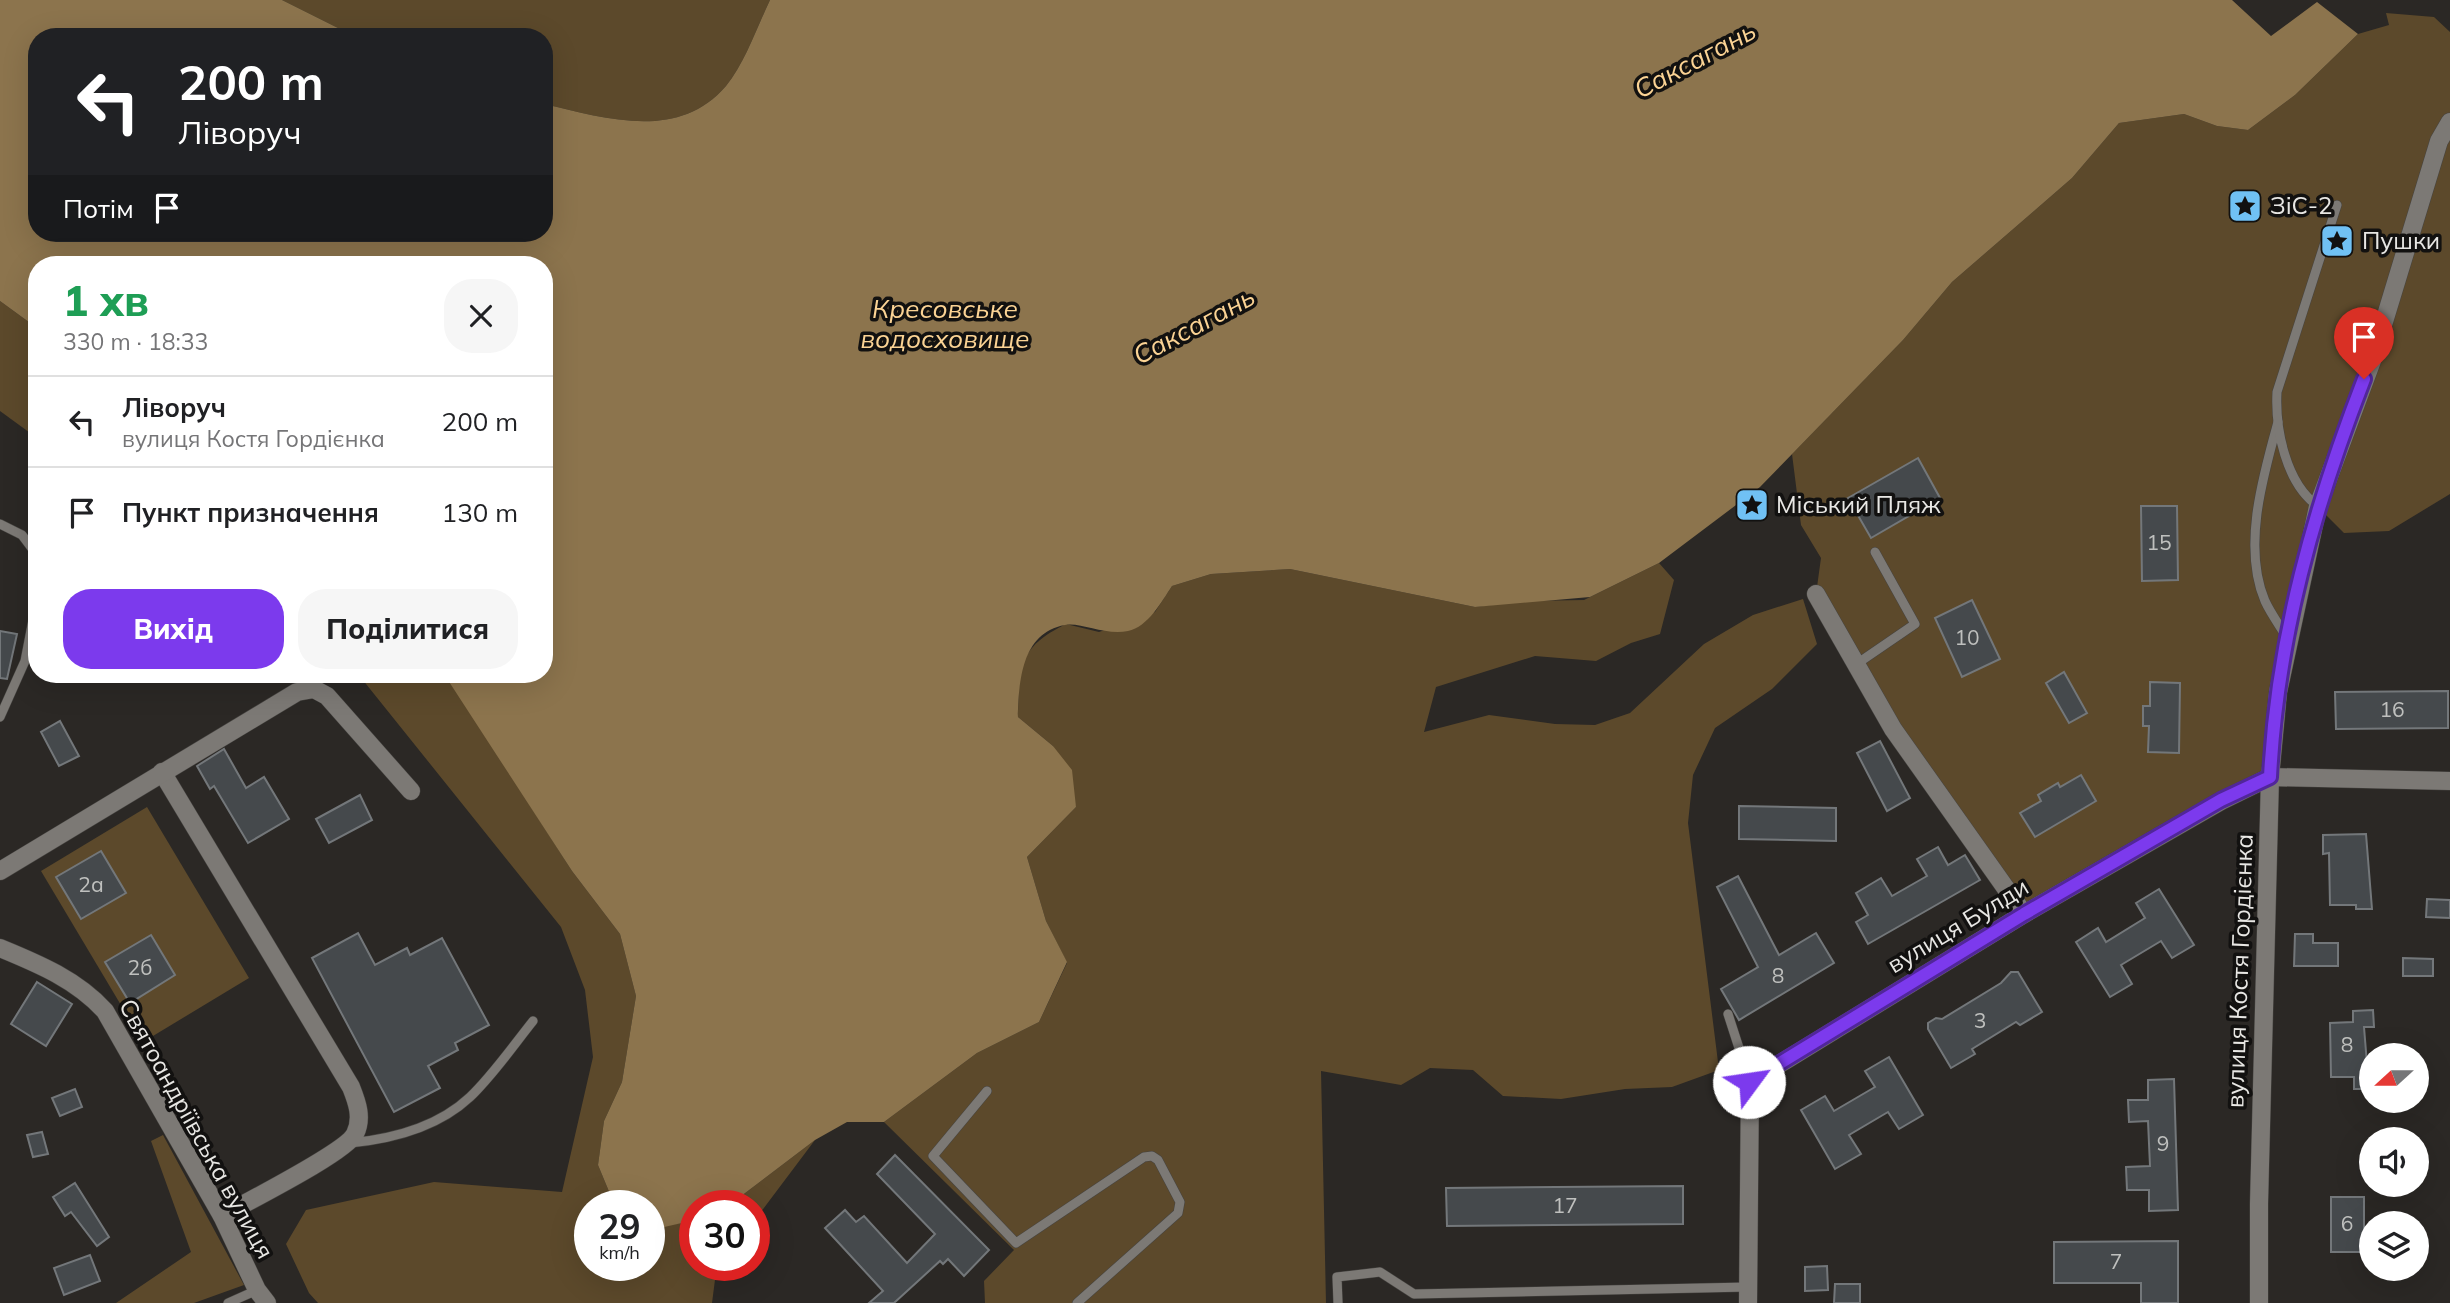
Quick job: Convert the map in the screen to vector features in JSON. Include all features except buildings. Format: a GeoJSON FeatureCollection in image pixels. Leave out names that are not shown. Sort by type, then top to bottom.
{"type":"FeatureCollection","features":[{"type":"Feature","properties":{"kind":"street","name":"вулиця Костя Гордієнка"},"geometry":{"type":"LineString","coordinates":[[2259,1303],[2270,777],[2272,738],[2287,638],[2318,506],[2373,358],[2440,141],[2450,122]]}},
{"type":"Feature","properties":{"kind":"street"},"geometry":{"type":"LineString","coordinates":[[1816,594],[1858,663],[1893,729],[2024,914]]}},
{"type":"Feature","properties":{"kind":"street"},"geometry":{"type":"LineString","coordinates":[[0,871],[297,692],[314,689],[327,696],[411,791]]}},
{"type":"Feature","properties":{"kind":"street"},"geometry":{"type":"LineString","coordinates":[[162,772],[351,1087],[359,1119],[348,1144],[222,1216]]}},
{"type":"Feature","properties":{"kind":"street"},"geometry":{"type":"LineString","coordinates":[[2270,777],[2450,781]]}},
{"type":"Feature","properties":{"kind":"street","name":"вулиця Булди"},"geometry":{"type":"LineString","coordinates":[[1749,1082],[2024,914],[2221,800],[2270,777]]}},
{"type":"Feature","properties":{"kind":"street","name":"Святоандріївська вулиця"},"geometry":{"type":"LineString","coordinates":[[0,948],[40,965],[87,991],[105,1011],[222,1216],[262,1296]]}},
{"type":"Feature","properties":{"kind":"street"},"geometry":{"type":"LineString","coordinates":[[1748,1295],[1749,1082]]}},
{"type":"Feature","properties":{"kind":"lane"},"geometry":{"type":"LineString","coordinates":[[2318,506],[2305,497],[2284,449],[2278,420],[2277,392],[2337,205]]}},
{"type":"Feature","properties":{"kind":"lane"},"geometry":{"type":"LineString","coordinates":[[2278,420],[2259,506],[2256,557],[2264,600],[2287,638]]}},
{"type":"Feature","properties":{"kind":"lane"},"geometry":{"type":"LineString","coordinates":[[0,524],[22,535],[28,543]]}},
{"type":"Feature","properties":{"kind":"lane"},"geometry":{"type":"LineString","coordinates":[[1858,663],[1914,624],[1875,552]]}},
{"type":"Feature","properties":{"kind":"lane"},"geometry":{"type":"LineString","coordinates":[[0,717],[25,661],[28,646]]}},
{"type":"Feature","properties":{"kind":"lane"},"geometry":{"type":"LineString","coordinates":[[1728,1014],[1749,1082]]}},
{"type":"Feature","properties":{"kind":"lane"},"geometry":{"type":"LineString","coordinates":[[348,1144],[387,1139],[426,1126],[469,1098],[533,1021]]}},
{"type":"Feature","properties":{"kind":"lane"},"geometry":{"type":"LineString","coordinates":[[987,1091],[933,1156],[1016,1243],[1144,1157],[1152,1156],[1158,1160],[1180,1202],[1178,1213],[1077,1303]]}},
{"type":"Feature","properties":{"kind":"lane"},"geometry":{"type":"LineString","coordinates":[[1338,1303],[1337,1277],[1380,1272],[1414,1294],[1748,1295]]}},
{"type":"Feature","properties":{"kind":"lane"},"geometry":{"type":"LineString","coordinates":[[228,1303],[262,1296]]}},
{"type":"Feature","properties":{"kind":"shaded area"},"geometry":{"type":"Polygon","coordinates":[[[282,0],[770,0],[745,56],[726,86],[707,103],[686,114],[663,120],[616,119],[553,106],[553,28],[338,28],[282,0]]]}},
{"type":"Feature","properties":{"kind":"shaded area"},"geometry":{"type":"Polygon","coordinates":[[[2386,13],[2434,17],[2450,32],[2450,494],[2389,531],[2344,533],[2318,507],[2270,777],[2024,914],[1893,729],[1817,587],[1821,558],[1801,525],[1792,454],[1903,340],[1952,282],[2072,178],[2119,123],[2184,114],[2217,126],[2248,130],[2295,95],[2358,34],[2389,25],[2386,13]]]}},
{"type":"Feature","properties":{"kind":"shaded area"},"geometry":{"type":"Polygon","coordinates":[[[0,301],[28,321],[28,431],[0,411],[0,301]]]}},
{"type":"Feature","properties":{"kind":"shaded area"},"geometry":{"type":"Polygon","coordinates":[[[1659,563],[1674,580],[1660,634],[1631,643],[1596,661],[1535,656],[1436,687],[1424,732],[1489,715],[1555,724],[1595,725],[1630,713],[1704,644],[1753,615],[1803,599],[1817,644],[1772,689],[1715,728],[1693,775],[1688,823],[1719,1070],[1672,1087],[1625,1089],[1561,1099],[1503,1096],[1473,1070],[1430,1068],[1401,1085],[1321,1071],[1326,1303],[985,1303],[984,1281],[1014,1250],[884,1122],[977,1053],[1039,1022],[1067,963],[1046,921],[1027,857],[1076,807],[1053,746],[1018,717],[1021,672],[1024,661],[1038,642],[1066,624],[1099,632],[1155,612],[1172,586],[1211,574],[1290,569],[1475,607],[1525,601],[1584,600],[1659,563]]]}},
{"type":"Feature","properties":{"kind":"shaded area"},"geometry":{"type":"Polygon","coordinates":[[[365,683],[452,683],[572,871],[620,934],[636,996],[622,1082],[604,1121],[598,1165],[608,1190],[574,1190],[574,1281],[665,1281],[665,1226],[679,1223],[679,1281],[715,1281],[712,1303],[318,1303],[309,1293],[286,1244],[306,1210],[434,1182],[562,1192],[593,1057],[585,990],[561,927],[365,683]]]}},
{"type":"Feature","properties":{"kind":"shaded area"},"geometry":{"type":"Polygon","coordinates":[[[147,807],[249,978],[143,1042],[41,871],[147,807]]]}},
{"type":"Feature","properties":{"kind":"shaded area"},"geometry":{"type":"Polygon","coordinates":[[[163,1135],[244,1285],[194,1303],[116,1303],[191,1252],[151,1141],[163,1135]]]}},
{"type":"Feature","properties":{"kind":"shaded area"},"geometry":{"type":"Polygon","coordinates":[[[815,1140],[770,1200],[770,1190],[749,1190],[815,1140]]]}},
{"type":"Feature","properties":{"kind":"water","name":"Кресовське водосховище"},"geometry":{"type":"Polygon","coordinates":[[[0,0],[282,0],[338,28],[28,28],[28,242],[553,242],[553,106],[591,115],[640,121],[663,120],[686,114],[707,103],[733,77],[770,0],[2232,0],[2271,36],[2317,2],[2358,34],[2295,95],[2248,130],[2217,126],[2184,114],[2119,123],[2072,178],[1952,282],[1903,340],[1760,487],[1659,563],[1590,597],[1475,607],[1290,569],[1211,574],[1172,586],[1148,619],[1128,631],[1111,632],[1071,625],[1050,630],[1039,638],[1025,661],[1018,717],[1053,746],[1072,770],[1076,807],[1027,857],[1046,921],[1067,962],[1039,1022],[977,1053],[884,1122],[847,1122],[815,1140],[749,1190],[679,1190],[679,1224],[665,1227],[665,1190],[608,1190],[598,1165],[604,1121],[622,1082],[636,996],[620,934],[572,871],[450,683],[553,683],[553,256],[28,256],[28,321],[0,301],[0,0]]]}},
{"type":"Feature","properties":{"kind":"place","name":"ЗіС-2"},"geometry":{"type":"Point","coordinates":[2245,206]}},
{"type":"Feature","properties":{"kind":"place","name":"Пушки"},"geometry":{"type":"Point","coordinates":[2337,241]}},
{"type":"Feature","properties":{"kind":"place","name":"Міський Пляж"},"geometry":{"type":"Point","coordinates":[1752,505]}},
{"type":"Feature","properties":{"kind":"route"},"geometry":{"type":"LineString","coordinates":[[1749,1082],[2024,914],[2221,800],[2270,777],[2272,738],[2287,638],[2318,506],[2330,466],[2364,379]]}},
{"type":"Feature","properties":{"kind":"water label","name":"Саксагань"},"geometry":{"type":"Point","coordinates":[1695,60]}},
{"type":"Feature","properties":{"kind":"water label","name":"Саксагань"},"geometry":{"type":"Point","coordinates":[1194,326]}}]}
